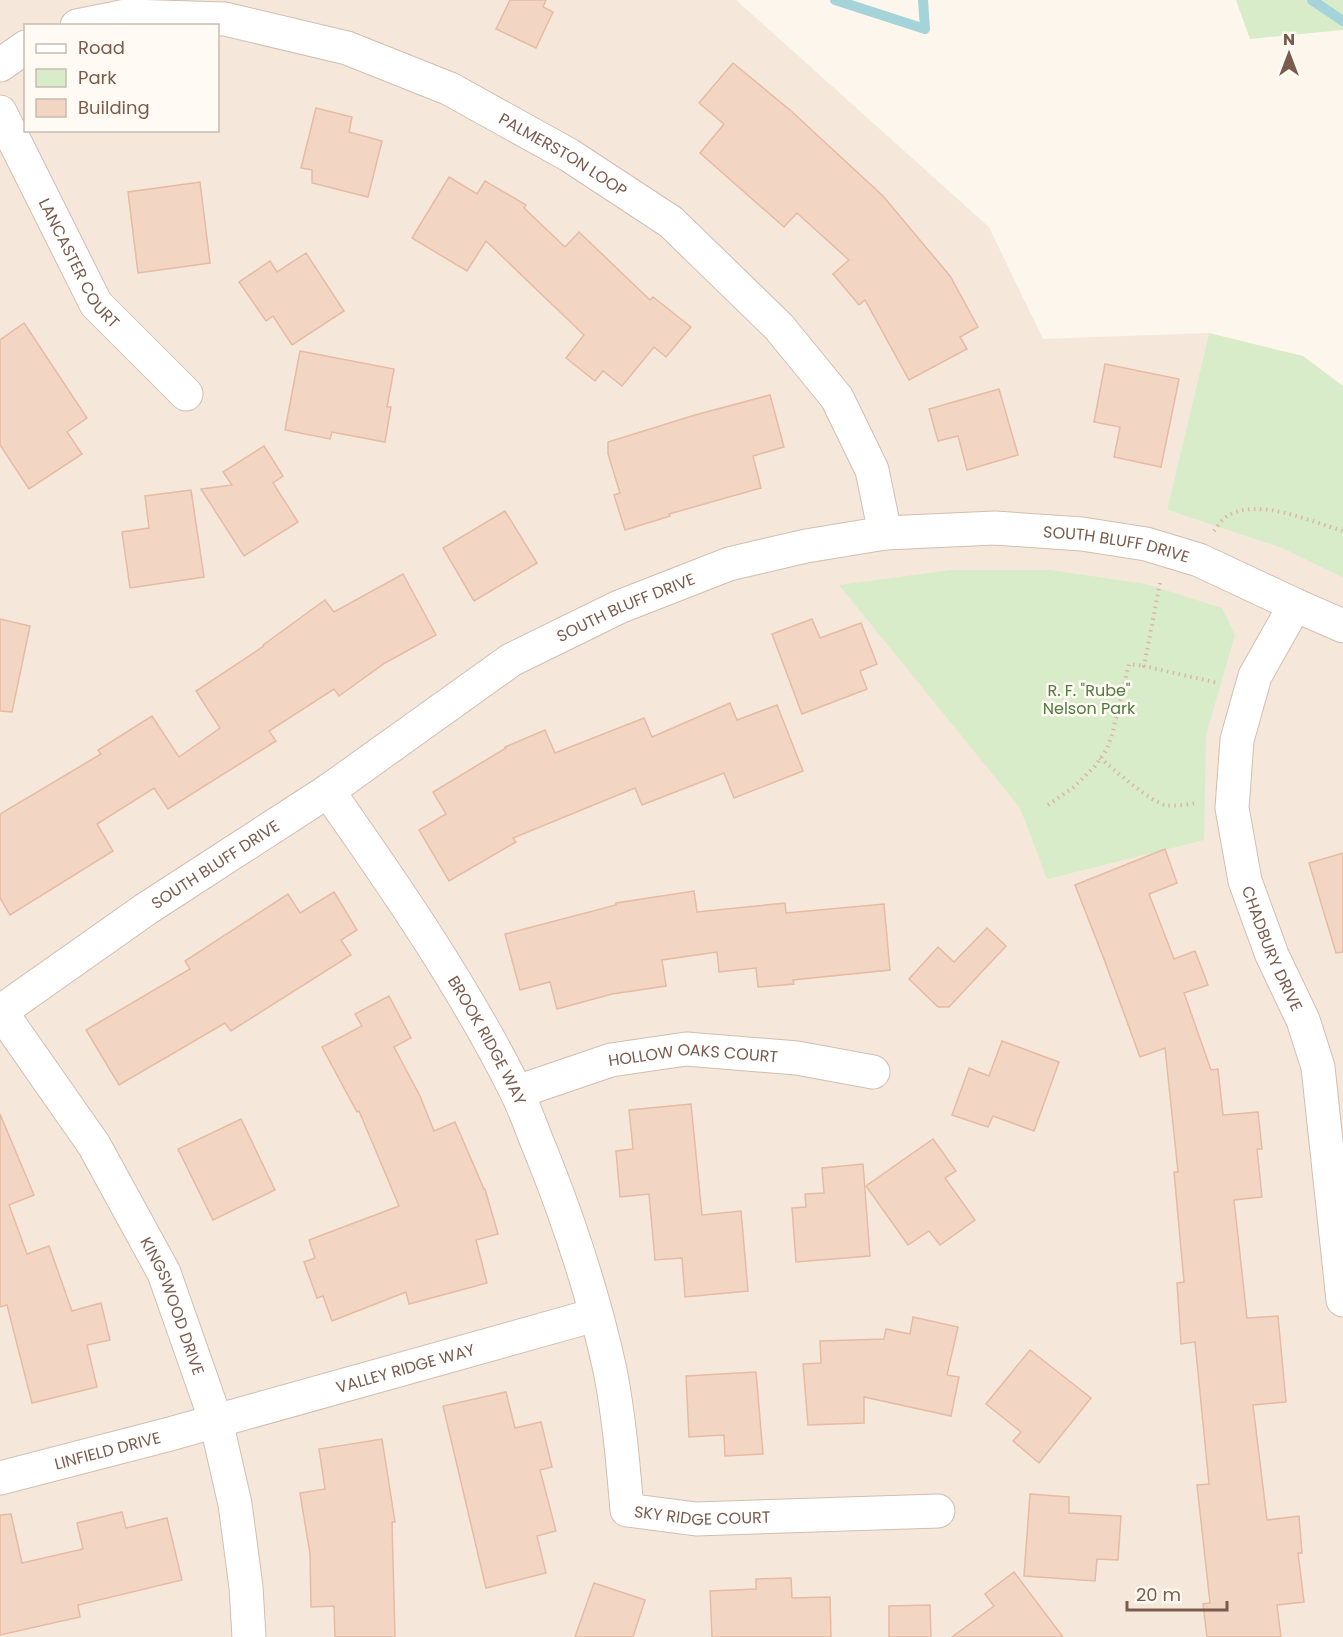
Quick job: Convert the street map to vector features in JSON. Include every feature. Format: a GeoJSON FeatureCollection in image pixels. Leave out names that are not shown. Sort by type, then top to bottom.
{"type":"FeatureCollection","features":[{"type":"Feature","properties":{"kind":"street","name":"PALMERSTON LOOP"},"geometry":{"type":"LineString","coordinates":[[87,24],[126,16],[225,19],[347,48],[450,89],[569,155],[671,222],[779,327],[837,398],[872,470],[885,533]]}},
{"type":"Feature","properties":{"kind":"street"},"geometry":{"type":"LineString","coordinates":[[0,65],[24,48]]}},
{"type":"Feature","properties":{"kind":"street","name":"LANCASTER COURT"},"geometry":{"type":"LineString","coordinates":[[0,112],[96,304],[186,394]]}},
{"type":"Feature","properties":{"kind":"street","name":"SOUTH BLUFF DRIVE"},"geometry":{"type":"LineString","coordinates":[[0,1012],[146,909],[328,791],[511,660],[619,607],[729,564],[806,546],[885,533],[995,528],[1082,534],[1146,544],[1199,560],[1343,626]]}},
{"type":"Feature","properties":{"kind":"street","name":"CHADBURY DRIVE"},"geometry":{"type":"LineString","coordinates":[[1295,605],[1255,676],[1237,740],[1232,807],[1245,881],[1272,955],[1303,1020],[1318,1067],[1343,1300]]}},
{"type":"Feature","properties":{"kind":"street","name":"BROOK RIDGE WAY"},"geometry":{"type":"LineString","coordinates":[[328,791],[383,870],[455,981],[517,1092],[554,1183],[595,1315]]}},
{"type":"Feature","properties":{"kind":"street","name":"KINGSWOOD DRIVE"},"geometry":{"type":"LineString","coordinates":[[0,1012],[94,1145],[164,1273],[216,1421],[235,1504],[246,1587],[249,1637]]}},
{"type":"Feature","properties":{"kind":"street","name":"HOLLOW OAKS COURT"},"geometry":{"type":"LineString","coordinates":[[517,1092],[611,1060],[687,1049],[797,1058],[873,1072]]}},
{"type":"Feature","properties":{"kind":"street","name":"VALLEY RIDGE WAY"},"geometry":{"type":"LineString","coordinates":[[216,1421],[595,1315]]}},
{"type":"Feature","properties":{"kind":"street","name":"SKY RIDGE COURT"},"geometry":{"type":"LineString","coordinates":[[595,1315],[610,1370],[620,1432],[627,1510],[696,1519],[938,1510]]}},
{"type":"Feature","properties":{"kind":"street","name":"LINFIELD DRIVE"},"geometry":{"type":"LineString","coordinates":[[0,1478],[216,1421]]}},
{"type":"Feature","properties":{"kind":"path"},"geometry":{"type":"LineString","coordinates":[[1199,560],[1214,531],[1226,518],[1239,511],[1255,509],[1277,512],[1343,531]]}},
{"type":"Feature","properties":{"kind":"path"},"geometry":{"type":"LineString","coordinates":[[1144,666],[1167,550]]}},
{"type":"Feature","properties":{"kind":"path"},"geometry":{"type":"LineString","coordinates":[[1048,805],[1074,787],[1101,758],[1112,735],[1129,664],[1213,681],[1250,693]]}},
{"type":"Feature","properties":{"kind":"path"},"geometry":{"type":"LineString","coordinates":[[1101,758],[1146,795],[1165,805],[1189,804],[1233,797]]}},
{"type":"Feature","properties":{"kind":"shaded area"},"geometry":{"type":"Polygon","coordinates":[[[0,0],[736,0],[989,227],[1043,339],[1209,333],[1167,510],[1282,548],[1343,578],[1343,1637],[0,1637],[0,0]]]}},
{"type":"Feature","properties":{"kind":"green space"},"geometry":{"type":"Polygon","coordinates":[[[1236,0],[1343,0],[1343,30],[1250,39],[1236,0]]]}},
{"type":"Feature","properties":{"kind":"green space"},"geometry":{"type":"Polygon","coordinates":[[[1209,333],[1303,356],[1343,386],[1343,578],[1282,548],[1167,510],[1209,333]]]}},
{"type":"Feature","properties":{"kind":"green space","name":"R. F. \"Rube\" Nelson Park"},"geometry":{"type":"Polygon","coordinates":[[[951,570],[1050,570],[1146,584],[1222,608],[1235,635],[1206,735],[1204,840],[1047,879],[1020,808],[839,585],[951,570]]]}},
{"type":"Feature","properties":{"kind":"building"},"geometry":{"type":"Polygon","coordinates":[[[510,0],[546,0],[543,7],[553,12],[536,48],[496,29],[510,0]]]}},
{"type":"Feature","properties":{"kind":"building"},"geometry":{"type":"Polygon","coordinates":[[[733,63],[790,110],[883,196],[950,276],[978,327],[960,337],[967,349],[909,380],[865,300],[859,305],[833,274],[849,260],[797,213],[784,227],[700,153],[724,124],[699,103],[733,63]]]}},
{"type":"Feature","properties":{"kind":"building"},"geometry":{"type":"Polygon","coordinates":[[[316,108],[352,117],[349,132],[382,141],[368,197],[312,183],[312,170],[301,168],[316,108]]]}},
{"type":"Feature","properties":{"kind":"building"},"geometry":{"type":"Polygon","coordinates":[[[449,177],[477,194],[485,181],[526,205],[524,208],[565,247],[579,232],[650,300],[653,297],[691,327],[666,357],[654,347],[622,386],[603,371],[595,381],[566,358],[584,335],[486,241],[467,271],[412,238],[449,177]]]}},
{"type":"Feature","properties":{"kind":"building"},"geometry":{"type":"Polygon","coordinates":[[[200,182],[210,263],[138,273],[128,192],[200,182]]]}},
{"type":"Feature","properties":{"kind":"building"},"geometry":{"type":"Polygon","coordinates":[[[306,253],[344,311],[292,345],[273,316],[266,321],[239,282],[270,261],[277,272],[306,253]]]}},
{"type":"Feature","properties":{"kind":"building"},"geometry":{"type":"Polygon","coordinates":[[[24,323],[87,418],[67,432],[82,454],[29,489],[0,445],[0,340],[24,323]]]}},
{"type":"Feature","properties":{"kind":"building"},"geometry":{"type":"Polygon","coordinates":[[[300,351],[394,369],[387,407],[391,407],[385,442],[332,432],[330,439],[285,430],[300,351]]]}},
{"type":"Feature","properties":{"kind":"building"},"geometry":{"type":"Polygon","coordinates":[[[1105,364],[1179,379],[1161,467],[1114,457],[1120,427],[1094,422],[1105,364]]]}},
{"type":"Feature","properties":{"kind":"building"},"geometry":{"type":"Polygon","coordinates":[[[999,389],[1018,455],[967,470],[958,436],[938,441],[929,409],[999,389]]]}},
{"type":"Feature","properties":{"kind":"building"},"geometry":{"type":"Polygon","coordinates":[[[770,395],[784,447],[753,456],[761,488],[669,514],[670,516],[625,530],[614,495],[620,493],[608,454],[608,442],[770,395]]]}},
{"type":"Feature","properties":{"kind":"building"},"geometry":{"type":"Polygon","coordinates":[[[264,446],[283,476],[273,483],[298,522],[244,556],[201,489],[232,485],[223,472],[264,446]]]}},
{"type":"Feature","properties":{"kind":"building"},"geometry":{"type":"Polygon","coordinates":[[[191,490],[204,577],[130,588],[122,532],[149,528],[145,496],[191,490]]]}},
{"type":"Feature","properties":{"kind":"building"},"geometry":{"type":"Polygon","coordinates":[[[505,511],[537,563],[474,601],[443,548],[505,511]]]}},
{"type":"Feature","properties":{"kind":"building"},"geometry":{"type":"Polygon","coordinates":[[[403,574],[436,635],[385,663],[339,696],[334,689],[269,731],[276,741],[168,809],[154,788],[97,824],[113,851],[10,915],[0,898],[0,814],[101,754],[98,750],[152,716],[179,757],[220,728],[196,691],[264,646],[325,600],[334,612],[403,574]]]}},
{"type":"Feature","properties":{"kind":"building"},"geometry":{"type":"Polygon","coordinates":[[[0,619],[30,626],[12,712],[0,711],[0,619]]]}},
{"type":"Feature","properties":{"kind":"building"},"geometry":{"type":"Polygon","coordinates":[[[812,619],[820,638],[861,623],[877,664],[860,671],[867,689],[802,714],[772,634],[812,619]]]}},
{"type":"Feature","properties":{"kind":"building"},"geometry":{"type":"Polygon","coordinates":[[[730,703],[737,720],[777,705],[803,771],[734,798],[724,773],[642,805],[635,788],[513,838],[516,842],[449,881],[419,830],[446,814],[433,792],[505,747],[545,730],[555,753],[644,718],[652,737],[730,703]]]}},
{"type":"Feature","properties":{"kind":"building"},"geometry":{"type":"Polygon","coordinates":[[[1165,849],[1177,883],[1149,894],[1174,959],[1195,951],[1208,985],[1184,993],[1211,1070],[1218,1069],[1223,1115],[1258,1112],[1262,1149],[1257,1149],[1262,1197],[1234,1200],[1247,1318],[1278,1316],[1286,1402],[1253,1405],[1267,1520],[1299,1516],[1302,1553],[1298,1553],[1304,1602],[1277,1605],[1281,1637],[1207,1637],[1203,1604],[1210,1603],[1197,1485],[1209,1484],[1195,1342],[1181,1344],[1177,1283],[1184,1282],[1174,1172],[1178,1172],[1165,1048],[1140,1057],[1075,885],[1165,849]]]}},
{"type":"Feature","properties":{"kind":"building"},"geometry":{"type":"Polygon","coordinates":[[[1343,853],[1343,952],[1336,953],[1309,863],[1343,853]]]}},
{"type":"Feature","properties":{"kind":"building"},"geometry":{"type":"Polygon","coordinates":[[[694,891],[697,912],[785,903],[786,913],[884,904],[890,970],[793,980],[794,984],[758,987],[756,968],[719,972],[717,952],[662,960],[666,986],[612,994],[557,1009],[550,982],[520,990],[505,934],[616,905],[616,903],[694,891]]]}},
{"type":"Feature","properties":{"kind":"building"},"geometry":{"type":"Polygon","coordinates":[[[334,892],[357,930],[341,940],[351,955],[231,1031],[225,1023],[119,1085],[86,1030],[190,969],[185,961],[288,894],[300,913],[334,892]]]}},
{"type":"Feature","properties":{"kind":"building"},"geometry":{"type":"Polygon","coordinates":[[[987,928],[1006,946],[949,1007],[938,1007],[909,979],[938,947],[954,962],[987,928]]]}},
{"type":"Feature","properties":{"kind":"building"},"geometry":{"type":"Polygon","coordinates":[[[389,996],[411,1038],[394,1047],[420,1096],[434,1131],[455,1122],[485,1189],[498,1234],[476,1240],[487,1283],[409,1304],[406,1292],[332,1321],[323,1296],[317,1298],[304,1262],[315,1258],[309,1240],[399,1206],[359,1111],[357,1112],[322,1047],[362,1026],[355,1014],[389,996]]]}},
{"type":"Feature","properties":{"kind":"building"},"geometry":{"type":"Polygon","coordinates":[[[1002,1041],[1059,1062],[1034,1131],[993,1116],[988,1127],[952,1115],[969,1068],[989,1076],[1002,1041]]]}},
{"type":"Feature","properties":{"kind":"building"},"geometry":{"type":"Polygon","coordinates":[[[691,1104],[702,1215],[741,1211],[748,1291],[685,1297],[682,1258],[655,1260],[649,1194],[620,1197],[616,1151],[633,1149],[629,1110],[691,1104]]]}},
{"type":"Feature","properties":{"kind":"building"},"geometry":{"type":"Polygon","coordinates":[[[0,1114],[34,1195],[9,1205],[27,1254],[49,1246],[72,1311],[101,1303],[110,1340],[87,1345],[97,1387],[32,1403],[7,1305],[0,1307],[0,1114]]]}},
{"type":"Feature","properties":{"kind":"building"},"geometry":{"type":"Polygon","coordinates":[[[241,1119],[275,1190],[213,1220],[178,1149],[241,1119]]]}},
{"type":"Feature","properties":{"kind":"building"},"geometry":{"type":"Polygon","coordinates":[[[933,1139],[956,1171],[945,1178],[975,1220],[940,1245],[929,1231],[908,1245],[866,1186],[933,1139]]]}},
{"type":"Feature","properties":{"kind":"building"},"geometry":{"type":"Polygon","coordinates":[[[863,1164],[870,1256],[796,1262],[792,1208],[806,1207],[805,1194],[824,1193],[822,1168],[863,1164]]]}},
{"type":"Feature","properties":{"kind":"building"},"geometry":{"type":"Polygon","coordinates":[[[913,1317],[958,1327],[947,1375],[959,1377],[951,1416],[864,1397],[864,1423],[808,1425],[803,1364],[821,1363],[820,1341],[884,1339],[886,1329],[910,1334],[913,1317]]]}},
{"type":"Feature","properties":{"kind":"building"},"geometry":{"type":"Polygon","coordinates":[[[1030,1350],[1091,1398],[1039,1463],[1013,1441],[1021,1432],[986,1404],[1030,1350]]]}},
{"type":"Feature","properties":{"kind":"building"},"geometry":{"type":"Polygon","coordinates":[[[756,1372],[763,1454],[725,1456],[724,1435],[689,1437],[686,1376],[756,1372]]]}},
{"type":"Feature","properties":{"kind":"building"},"geometry":{"type":"Polygon","coordinates":[[[506,1392],[515,1428],[541,1422],[552,1467],[540,1470],[556,1531],[537,1536],[546,1573],[486,1588],[443,1406],[506,1392]]]}},
{"type":"Feature","properties":{"kind":"building"},"geometry":{"type":"Polygon","coordinates":[[[382,1439],[395,1522],[392,1522],[395,1637],[335,1637],[334,1606],[311,1607],[310,1554],[300,1493],[325,1489],[319,1449],[382,1439]]]}},
{"type":"Feature","properties":{"kind":"building"},"geometry":{"type":"Polygon","coordinates":[[[1030,1494],[1069,1497],[1069,1513],[1121,1516],[1118,1560],[1097,1559],[1095,1581],[1024,1576],[1030,1494]]]}},
{"type":"Feature","properties":{"kind":"building"},"geometry":{"type":"Polygon","coordinates":[[[122,1512],[126,1528],[167,1518],[182,1580],[78,1605],[80,1617],[0,1635],[0,1515],[11,1514],[22,1563],[83,1549],[77,1523],[122,1512]]]}},
{"type":"Feature","properties":{"kind":"building"},"geometry":{"type":"Polygon","coordinates":[[[1014,1572],[1063,1637],[952,1637],[994,1606],[985,1594],[1014,1572]]]}},
{"type":"Feature","properties":{"kind":"building"},"geometry":{"type":"Polygon","coordinates":[[[791,1578],[792,1598],[830,1597],[831,1637],[712,1637],[710,1591],[756,1589],[756,1579],[791,1578]]]}},
{"type":"Feature","properties":{"kind":"building"},"geometry":{"type":"Polygon","coordinates":[[[594,1583],[645,1600],[633,1637],[575,1637],[594,1583]]]}},
{"type":"Feature","properties":{"kind":"building"},"geometry":{"type":"Polygon","coordinates":[[[930,1605],[931,1637],[889,1637],[889,1606],[930,1605]]]}},
{"type":"Feature","properties":{"kind":"waterway"},"geometry":{"type":"LineString","coordinates":[[835,0],[925,29],[923,0]]}},
{"type":"Feature","properties":{"kind":"waterway"},"geometry":{"type":"LineString","coordinates":[[1312,0],[1343,21]]}}]}
